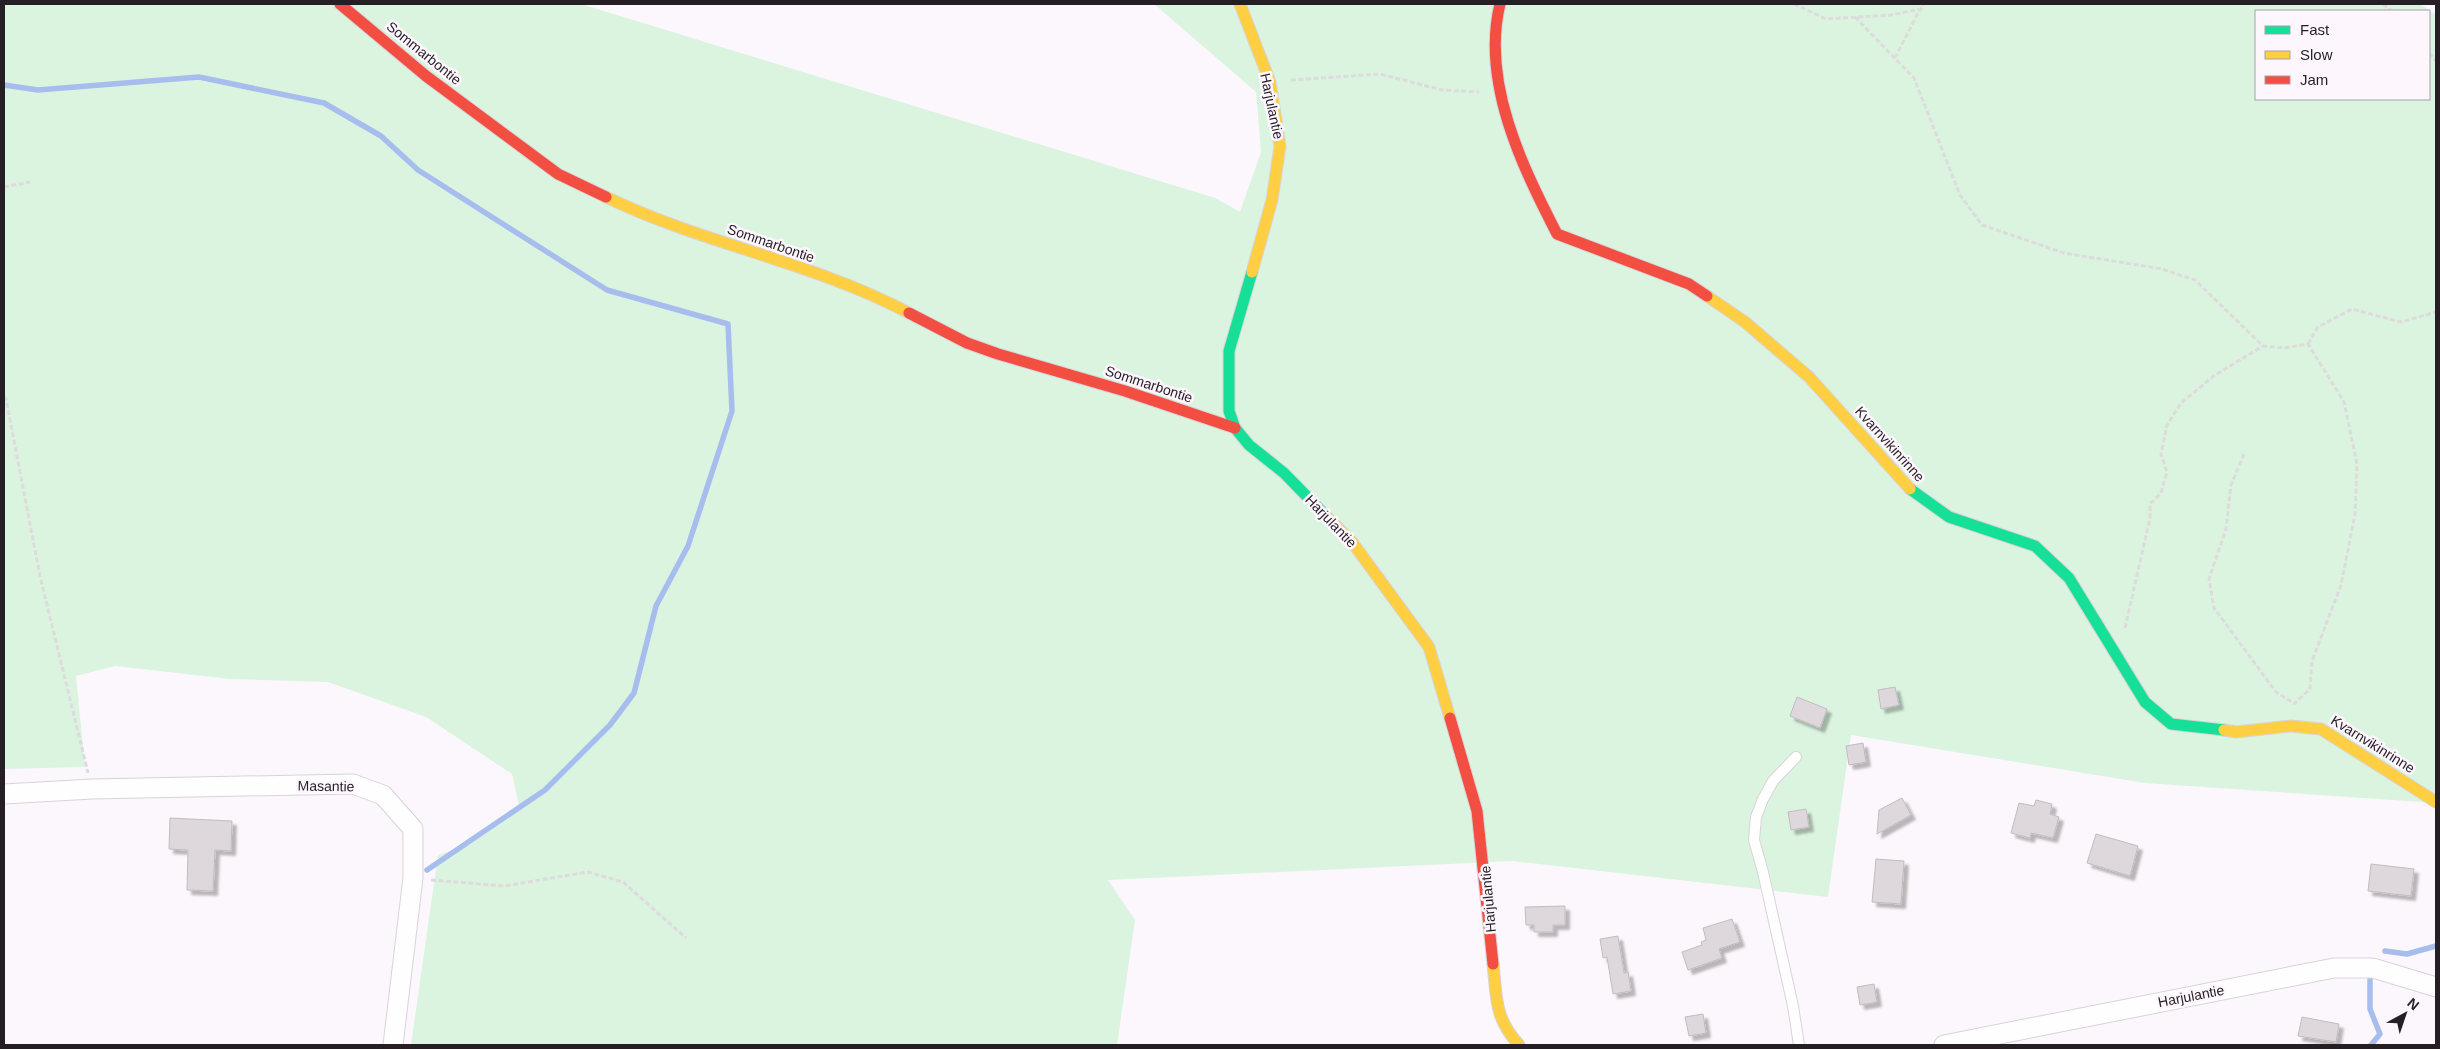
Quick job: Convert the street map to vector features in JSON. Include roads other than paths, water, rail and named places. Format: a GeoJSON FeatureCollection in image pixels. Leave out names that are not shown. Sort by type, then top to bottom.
{"type":"FeatureCollection","features":[{"type":"Feature","properties":{"kind":"street","name":"Sommarbontie"},"geometry":{"type":"LineString","coordinates":[[340,4],[426,76],[536,158],[558,174],[612,202],[645,216],[870,292],[967,343],[1125,391],[1235,428]]}},
{"type":"Feature","properties":{"kind":"street","name":"Harjulantie"},"geometry":{"type":"LineString","coordinates":[[1240,4],[1270,82],[1280,146],[1272,200],[1229,351],[1229,412],[1235,428],[1249,445],[1284,473],[1352,542],[1430,648],[1478,811],[1499,1016],[1518,1045]]}},
{"type":"Feature","properties":{"kind":"street","name":"Kvarnvikinrinne"},"geometry":{"type":"LineString","coordinates":[[1500,4],[1495,25],[1500,93],[1525,171],[1557,234],[1689,284],[1745,322],[1809,377],[1914,494],[1949,516],[2036,546],[2069,578],[2145,702],[2171,724],[2236,732],[2291,726],[2321,729],[2436,802]]}},
{"type":"Feature","properties":{"kind":"street","name":"Masantie"},"geometry":{"type":"LineString","coordinates":[[4,794],[92,789],[353,784],[383,795],[413,829],[413,878],[393,1045]]}},
{"type":"Feature","properties":{"kind":"street","name":"Harjulantie"},"geometry":{"type":"LineString","coordinates":[[1944,1045],[2334,968],[2373,968],[2436,987]]}},
{"type":"Feature","properties":{"kind":"lane"},"geometry":{"type":"LineString","coordinates":[[1796,757],[1773,781],[1763,799],[1756,817],[1754,840],[1793,1006],[1799,1045]]}},
{"type":"Feature","properties":{"kind":"waterway"},"geometry":{"type":"LineString","coordinates":[[4,85],[38,90],[199,77],[324,103],[381,136],[418,170],[607,290],[728,324],[732,411],[688,546],[656,606],[634,693],[610,725],[545,790],[427,870]]}},
{"type":"Feature","properties":{"kind":"waterway"},"geometry":{"type":"LineString","coordinates":[[2385,951],[2407,954],[2436,946]]}},
{"type":"Feature","properties":{"kind":"waterway"},"geometry":{"type":"LineString","coordinates":[[2370,980],[2370,1009],[2380,1034],[2371,1045]]}}]}
